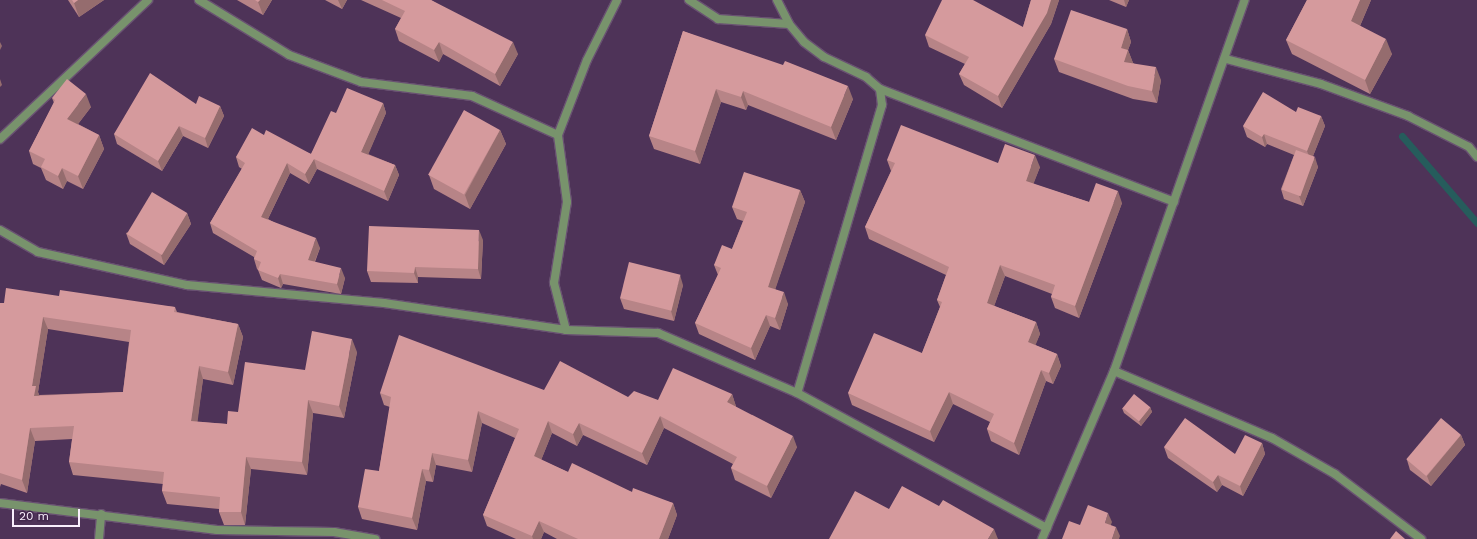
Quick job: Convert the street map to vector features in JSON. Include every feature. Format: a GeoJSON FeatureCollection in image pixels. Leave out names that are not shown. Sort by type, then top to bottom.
{"type":"FeatureCollection","features":[{"type":"Feature","properties":{"kind":"street"},"geometry":{"type":"LineString","coordinates":[[0,139],[148,0]]}},
{"type":"Feature","properties":{"kind":"street"},"geometry":{"type":"LineString","coordinates":[[199,0],[289,55],[361,82],[472,96],[558,135]]}},
{"type":"Feature","properties":{"kind":"street"},"geometry":{"type":"LineString","coordinates":[[566,330],[554,283],[567,202],[558,135],[587,60],[617,0]]}},
{"type":"Feature","properties":{"kind":"street"},"geometry":{"type":"LineString","coordinates":[[690,0],[718,19],[788,24]]}},
{"type":"Feature","properties":{"kind":"street"},"geometry":{"type":"LineString","coordinates":[[777,0],[788,24],[824,56],[866,77],[880,89],[1174,202]]}},
{"type":"Feature","properties":{"kind":"street"},"geometry":{"type":"LineString","coordinates":[[1042,539],[1114,371],[1226,59],[1245,0]]}},
{"type":"Feature","properties":{"kind":"street"},"geometry":{"type":"LineString","coordinates":[[1226,59],[1321,84],[1408,116],[1469,147],[1477,157]]}},
{"type":"Feature","properties":{"kind":"street"},"geometry":{"type":"LineString","coordinates":[[797,393],[882,105],[880,89]]}},
{"type":"Feature","properties":{"kind":"street"},"geometry":{"type":"LineString","coordinates":[[0,230],[38,252],[187,285],[384,303],[566,330],[658,333],[797,393],[1047,528]]}},
{"type":"Feature","properties":{"kind":"street"},"geometry":{"type":"LineString","coordinates":[[1114,371],[1272,438],[1335,474],[1421,539]]}},
{"type":"Feature","properties":{"kind":"street"},"geometry":{"type":"LineString","coordinates":[[0,503],[101,514],[217,530],[334,535],[375,539]]}},
{"type":"Feature","properties":{"kind":"street"},"geometry":{"type":"LineString","coordinates":[[99,539],[101,514]]}},
{"type":"Feature","properties":{"kind":"building"},"geometry":{"type":"Polygon","coordinates":[[[382,0],[431,0],[513,42],[495,74],[439,42],[434,50],[395,29],[405,11],[382,0]]]}},
{"type":"Feature","properties":{"kind":"building"},"geometry":{"type":"Polygon","coordinates":[[[942,0],[973,0],[1023,27],[1031,0],[1051,0],[1047,13],[998,96],[959,74],[969,57],[925,35],[942,0]]]}},
{"type":"Feature","properties":{"kind":"building"},"geometry":{"type":"Polygon","coordinates":[[[1307,0],[1360,0],[1351,21],[1386,39],[1365,80],[1286,40],[1307,0]]]}},
{"type":"Feature","properties":{"kind":"building"},"geometry":{"type":"Polygon","coordinates":[[[1071,10],[1127,29],[1121,48],[1128,50],[1124,62],[1156,67],[1152,91],[1128,86],[1054,59],[1071,10]]]}},
{"type":"Feature","properties":{"kind":"building"},"geometry":{"type":"Polygon","coordinates":[[[683,31],[783,65],[785,61],[848,86],[831,127],[743,91],[741,97],[716,89],[695,151],[649,136],[683,31]]]}},
{"type":"Feature","properties":{"kind":"building"},"geometry":{"type":"Polygon","coordinates":[[[150,73],[196,104],[199,96],[220,106],[205,138],[179,126],[158,161],[114,134],[150,73]]]}},
{"type":"Feature","properties":{"kind":"building"},"geometry":{"type":"Polygon","coordinates":[[[67,79],[86,94],[67,119],[99,135],[78,176],[62,168],[58,176],[41,167],[45,159],[29,151],[55,100],[52,98],[67,79]]]}},
{"type":"Feature","properties":{"kind":"building"},"geometry":{"type":"Polygon","coordinates":[[[347,88],[383,103],[361,152],[395,165],[384,191],[314,159],[305,174],[287,163],[261,217],[316,238],[308,260],[341,268],[337,284],[280,274],[278,278],[258,270],[261,262],[254,259],[257,251],[210,223],[245,163],[236,157],[252,128],[264,135],[266,130],[311,154],[331,111],[336,113],[347,88]]]}},
{"type":"Feature","properties":{"kind":"building"},"geometry":{"type":"Polygon","coordinates":[[[1263,92],[1296,112],[1298,107],[1321,116],[1307,151],[1264,134],[1262,137],[1243,126],[1263,92]]]}},
{"type":"Feature","properties":{"kind":"building"},"geometry":{"type":"Polygon","coordinates":[[[464,110],[500,130],[464,195],[428,175],[464,110]]]}},
{"type":"Feature","properties":{"kind":"building"},"geometry":{"type":"Polygon","coordinates":[[[901,125],[998,163],[1005,144],[1035,155],[1026,181],[1089,202],[1096,183],[1118,191],[1075,306],[1051,297],[1055,285],[1000,265],[987,303],[1036,322],[1028,342],[1057,354],[1049,373],[1041,370],[1014,443],[987,429],[994,414],[949,392],[930,431],[848,393],[874,333],[922,353],[942,302],[937,300],[949,267],[865,227],[895,163],[887,160],[901,125]]]}},
{"type":"Feature","properties":{"kind":"building"},"geometry":{"type":"Polygon","coordinates":[[[1296,150],[1315,157],[1300,196],[1282,189],[1296,150]]]}},
{"type":"Feature","properties":{"kind":"building"},"geometry":{"type":"Polygon","coordinates":[[[744,172],[800,190],[768,287],[784,292],[775,318],[766,315],[751,348],[695,323],[721,268],[714,265],[722,245],[732,249],[747,212],[732,207],[744,172]]]}},
{"type":"Feature","properties":{"kind":"building"},"geometry":{"type":"Polygon","coordinates":[[[152,192],[187,213],[162,255],[127,234],[152,192]]]}},
{"type":"Feature","properties":{"kind":"building"},"geometry":{"type":"Polygon","coordinates":[[[369,226],[479,230],[478,269],[415,267],[414,273],[367,271],[369,226]]]}},
{"type":"Feature","properties":{"kind":"building"},"geometry":{"type":"Polygon","coordinates":[[[629,262],[680,275],[671,311],[620,298],[629,262]]]}},
{"type":"Feature","properties":{"kind":"building"},"geometry":{"type":"Polygon","coordinates":[[[6,288],[59,296],[60,290],[175,307],[174,312],[238,324],[228,372],[199,366],[191,421],[227,424],[228,411],[238,412],[245,362],[305,370],[312,331],[352,339],[339,406],[308,400],[302,462],[246,457],[241,512],[219,512],[220,497],[162,491],[164,472],[69,462],[74,426],[30,428],[22,480],[0,473],[0,303],[4,303],[6,288]],[[43,317],[32,386],[36,386],[34,396],[123,392],[131,330],[43,317]]]}},
{"type":"Feature","properties":{"kind":"building"},"geometry":{"type":"Polygon","coordinates":[[[399,335],[544,390],[560,361],[628,397],[634,391],[658,400],[673,368],[732,394],[727,402],[793,436],[767,486],[731,468],[737,457],[660,416],[642,453],[579,423],[573,434],[548,421],[534,456],[568,472],[572,463],[632,492],[633,488],[673,503],[659,539],[578,539],[539,521],[532,536],[483,515],[519,429],[478,411],[468,460],[432,453],[429,470],[422,469],[412,518],[358,507],[365,469],[379,471],[391,397],[380,393],[399,335]]]}},
{"type":"Feature","properties":{"kind":"building"},"geometry":{"type":"Polygon","coordinates":[[[1134,394],[1150,407],[1139,421],[1123,408],[1134,394]]]}},
{"type":"Feature","properties":{"kind":"building"},"geometry":{"type":"Polygon","coordinates":[[[1185,418],[1235,454],[1245,435],[1262,443],[1240,486],[1218,475],[1213,482],[1164,447],[1185,418]]]}},
{"type":"Feature","properties":{"kind":"building"},"geometry":{"type":"Polygon","coordinates":[[[1441,418],[1461,435],[1426,476],[1406,459],[1441,418]]]}},
{"type":"Feature","properties":{"kind":"building"},"geometry":{"type":"Polygon","coordinates":[[[902,486],[939,506],[943,500],[994,529],[988,539],[829,539],[855,491],[889,509],[902,486]]]}},
{"type":"Feature","properties":{"kind":"building"},"geometry":{"type":"Polygon","coordinates":[[[1088,505],[1108,513],[1105,523],[1116,527],[1112,539],[1062,539],[1069,521],[1080,525],[1088,505]]]}},
{"type":"Feature","properties":{"kind":"building"},"geometry":{"type":"Polygon","coordinates":[[[1396,531],[1405,539],[1390,539],[1396,531]]]}},
{"type":"Feature","properties":{"kind":"waterway"},"geometry":{"type":"LineString","coordinates":[[1402,136],[1477,223]]}}]}
